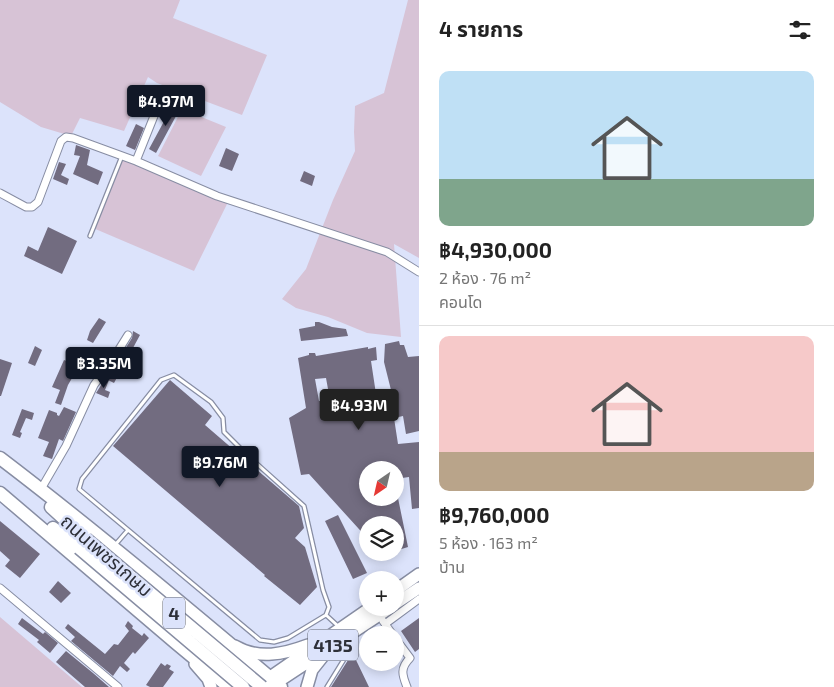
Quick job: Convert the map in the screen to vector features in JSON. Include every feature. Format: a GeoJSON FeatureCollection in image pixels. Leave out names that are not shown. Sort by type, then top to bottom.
{"type":"FeatureCollection","features":[{"type":"Feature","properties":{"kind":"highway"},"geometry":{"type":"LineString","coordinates":[[0,459],[41,489],[227,641],[272,684]]}},
{"type":"Feature","properties":{"kind":"highway","name":"ถนนเพชรเกษม"},"geometry":{"type":"LineString","coordinates":[[0,459],[83,544],[243,687]]}},
{"type":"Feature","properties":{"kind":"highway","name":"ถนนเพชรเกษม"},"geometry":{"type":"LineString","coordinates":[[0,485],[272,684]]}},
{"type":"Feature","properties":{"kind":"highway"},"geometry":{"type":"LineString","coordinates":[[0,493],[176,643],[214,682],[229,687]]}},
{"type":"Feature","properties":{"kind":"highway"},"geometry":{"type":"LineString","coordinates":[[214,682],[231,680],[235,677],[243,664],[241,654]]}},
{"type":"Feature","properties":{"kind":"main road"},"geometry":{"type":"LineString","coordinates":[[404,585],[419,574]]}},
{"type":"Feature","properties":{"kind":"main road"},"geometry":{"type":"LineString","coordinates":[[404,600],[418,593]]}},
{"type":"Feature","properties":{"kind":"main road","name":"4135"},"geometry":{"type":"LineString","coordinates":[[256,687],[272,684],[327,643],[376,616]]}},
{"type":"Feature","properties":{"kind":"main road"},"geometry":{"type":"LineString","coordinates":[[227,641],[240,649],[271,655],[288,653],[327,643]]}},
{"type":"Feature","properties":{"kind":"main road"},"geometry":{"type":"LineString","coordinates":[[307,687],[312,670],[327,643]]}},
{"type":"Feature","properties":{"kind":"street"},"geometry":{"type":"LineString","coordinates":[[136,161],[158,106]]}},
{"type":"Feature","properties":{"kind":"street"},"geometry":{"type":"LineString","coordinates":[[0,193],[26,207],[32,207],[38,202],[61,141],[66,137],[73,138],[136,161],[217,196],[388,252],[419,272]]}},
{"type":"Feature","properties":{"kind":"street"},"geometry":{"type":"LineString","coordinates":[[41,489],[66,446],[94,385],[128,335]]}},
{"type":"Feature","properties":{"kind":"street"},"geometry":{"type":"LineString","coordinates":[[0,588],[118,687]]}},
{"type":"Feature","properties":{"kind":"street"},"geometry":{"type":"LineString","coordinates":[[404,601],[418,593]]}},
{"type":"Feature","properties":{"kind":"street"},"geometry":{"type":"LineString","coordinates":[[379,616],[386,626]]}},
{"type":"Feature","properties":{"kind":"street"},"geometry":{"type":"LineString","coordinates":[[404,650],[410,658],[404,667]]}},
{"type":"Feature","properties":{"kind":"street"},"geometry":{"type":"LineString","coordinates":[[403,671],[402,675],[407,687]]}},
{"type":"Feature","properties":{"kind":"lane"},"geometry":{"type":"LineString","coordinates":[[90,236],[122,156]]}},
{"type":"Feature","properties":{"kind":"lane"},"geometry":{"type":"LineString","coordinates":[[174,375],[210,402],[223,418],[224,432],[304,506],[323,590],[329,607],[326,615],[288,638],[274,642],[260,640],[80,489],[82,478],[161,380],[174,375]]}},
{"type":"Feature","properties":{"kind":"lane"},"geometry":{"type":"LineString","coordinates":[[113,548],[128,530]]}},
{"type":"Feature","properties":{"kind":"lane"},"geometry":{"type":"LineString","coordinates":[[326,615],[344,632],[352,643],[351,648],[327,687]]}},
{"type":"Feature","properties":{"kind":"shaded area"},"geometry":{"type":"Polygon","coordinates":[[[0,0],[180,0],[173,18],[267,55],[242,115],[157,83],[148,77],[124,131],[80,118],[71,136],[41,127],[0,102],[0,0]]]}},
{"type":"Feature","properties":{"kind":"shaded area"},"geometry":{"type":"Polygon","coordinates":[[[408,0],[419,0],[419,258],[394,244],[401,337],[367,333],[328,317],[296,308],[282,299],[306,269],[333,200],[355,151],[355,106],[384,93],[408,0]]]}},
{"type":"Feature","properties":{"kind":"shaded area"},"geometry":{"type":"Polygon","coordinates":[[[182,109],[226,127],[201,176],[158,156],[182,109]]]}},
{"type":"Feature","properties":{"kind":"shaded area"},"geometry":{"type":"Polygon","coordinates":[[[122,156],[229,200],[194,271],[93,228],[122,156]]]}},
{"type":"Feature","properties":{"kind":"shaded area"},"geometry":{"type":"Polygon","coordinates":[[[0,617],[82,687],[0,687],[0,617]]]}},
{"type":"Feature","properties":{"kind":"building"},"geometry":{"type":"Polygon","coordinates":[[[147,96],[155,99],[148,115],[141,112],[147,96]]]}},
{"type":"Feature","properties":{"kind":"building"},"geometry":{"type":"Polygon","coordinates":[[[175,101],[182,105],[156,153],[149,149],[175,101]]]}},
{"type":"Feature","properties":{"kind":"building"},"geometry":{"type":"Polygon","coordinates":[[[136,124],[144,128],[135,150],[126,146],[136,124]]]}},
{"type":"Feature","properties":{"kind":"building"},"geometry":{"type":"Polygon","coordinates":[[[76,145],[90,150],[87,165],[103,172],[98,185],[73,174],[80,156],[74,155],[76,145]]]}},
{"type":"Feature","properties":{"kind":"building"},"geometry":{"type":"Polygon","coordinates":[[[226,148],[239,154],[232,171],[219,166],[226,148]]]}},
{"type":"Feature","properties":{"kind":"building"},"geometry":{"type":"Polygon","coordinates":[[[59,162],[66,164],[61,175],[69,179],[67,185],[53,179],[59,162]]]}},
{"type":"Feature","properties":{"kind":"building"},"geometry":{"type":"Polygon","coordinates":[[[304,171],[315,176],[312,186],[300,181],[304,171]]]}},
{"type":"Feature","properties":{"kind":"building"},"geometry":{"type":"Polygon","coordinates":[[[48,227],[77,241],[62,274],[24,256],[28,246],[38,251],[48,227]]]}},
{"type":"Feature","properties":{"kind":"building"},"geometry":{"type":"Polygon","coordinates":[[[99,318],[106,322],[93,343],[87,340],[90,331],[99,318]]]}},
{"type":"Feature","properties":{"kind":"building"},"geometry":{"type":"Polygon","coordinates":[[[315,322],[346,329],[348,336],[301,341],[299,329],[315,326],[315,322]]]}},
{"type":"Feature","properties":{"kind":"building"},"geometry":{"type":"Polygon","coordinates":[[[133,331],[140,335],[114,383],[106,379],[132,338],[133,331]]]}},
{"type":"Feature","properties":{"kind":"building"},"geometry":{"type":"Polygon","coordinates":[[[399,341],[400,345],[404,345],[408,357],[419,356],[419,431],[406,434],[403,416],[394,418],[398,444],[419,442],[419,508],[412,509],[409,477],[404,478],[404,461],[359,461],[359,506],[400,506],[402,516],[359,516],[359,529],[309,474],[301,475],[289,418],[306,408],[298,358],[309,355],[309,353],[315,353],[316,356],[376,347],[377,360],[371,361],[376,394],[391,390],[384,362],[385,344],[399,341]],[[326,378],[315,379],[319,401],[330,400],[326,378]]]}},
{"type":"Feature","properties":{"kind":"building"},"geometry":{"type":"Polygon","coordinates":[[[35,346],[42,350],[35,366],[28,363],[35,346]]]}},
{"type":"Feature","properties":{"kind":"building"},"geometry":{"type":"Polygon","coordinates":[[[0,359],[12,363],[1,396],[0,396],[0,359]]]}},
{"type":"Feature","properties":{"kind":"building"},"geometry":{"type":"Polygon","coordinates":[[[64,360],[79,366],[68,385],[61,405],[55,403],[60,390],[52,387],[64,360]]]}},
{"type":"Feature","properties":{"kind":"building"},"geometry":{"type":"Polygon","coordinates":[[[105,379],[109,380],[105,390],[110,392],[108,398],[96,393],[105,379]]]}},
{"type":"Feature","properties":{"kind":"building"},"geometry":{"type":"Polygon","coordinates":[[[170,380],[212,416],[205,425],[299,506],[304,528],[295,538],[305,547],[317,587],[300,605],[113,446],[170,380]]]}},
{"type":"Feature","properties":{"kind":"building"},"geometry":{"type":"Polygon","coordinates":[[[64,407],[76,412],[63,441],[59,439],[52,459],[43,456],[49,442],[38,438],[49,410],[57,413],[59,416],[64,407]]]}},
{"type":"Feature","properties":{"kind":"building"},"geometry":{"type":"Polygon","coordinates":[[[22,409],[34,413],[32,420],[26,418],[20,432],[22,433],[20,438],[12,435],[22,409]]]}},
{"type":"Feature","properties":{"kind":"building"},"geometry":{"type":"Polygon","coordinates":[[[338,515],[359,557],[359,561],[361,561],[366,571],[359,571],[359,576],[353,579],[325,521],[338,515]]]}},
{"type":"Feature","properties":{"kind":"building"},"geometry":{"type":"Polygon","coordinates":[[[0,521],[40,554],[20,578],[5,566],[10,560],[0,551],[0,521]]]}},
{"type":"Feature","properties":{"kind":"building"},"geometry":{"type":"Polygon","coordinates":[[[404,527],[408,547],[404,548],[404,527]]]}},
{"type":"Feature","properties":{"kind":"building"},"geometry":{"type":"Polygon","coordinates":[[[58,581],[71,593],[61,603],[49,592],[58,581]]]}},
{"type":"Feature","properties":{"kind":"building"},"geometry":{"type":"Polygon","coordinates":[[[22,618],[43,634],[45,632],[58,643],[50,653],[37,642],[39,640],[18,624],[22,618]]]}},
{"type":"Feature","properties":{"kind":"building"},"geometry":{"type":"Polygon","coordinates":[[[419,618],[419,649],[415,652],[404,636],[404,629],[419,618]]]}},
{"type":"Feature","properties":{"kind":"building"},"geometry":{"type":"Polygon","coordinates":[[[128,621],[133,626],[132,628],[142,636],[144,633],[149,638],[124,663],[130,669],[127,672],[120,666],[113,676],[71,641],[75,637],[65,628],[68,624],[105,654],[114,644],[118,645],[129,631],[125,626],[128,621]]]}},
{"type":"Feature","properties":{"kind":"building"},"geometry":{"type":"Polygon","coordinates":[[[66,651],[109,687],[85,687],[56,662],[66,651]]]}},
{"type":"Feature","properties":{"kind":"building"},"geometry":{"type":"Polygon","coordinates":[[[350,657],[356,660],[359,671],[361,671],[369,687],[331,687],[350,657]]]}},
{"type":"Feature","properties":{"kind":"building"},"geometry":{"type":"Polygon","coordinates":[[[161,663],[165,666],[167,664],[171,666],[169,669],[174,672],[163,687],[150,687],[146,685],[161,663]]]}}]}
